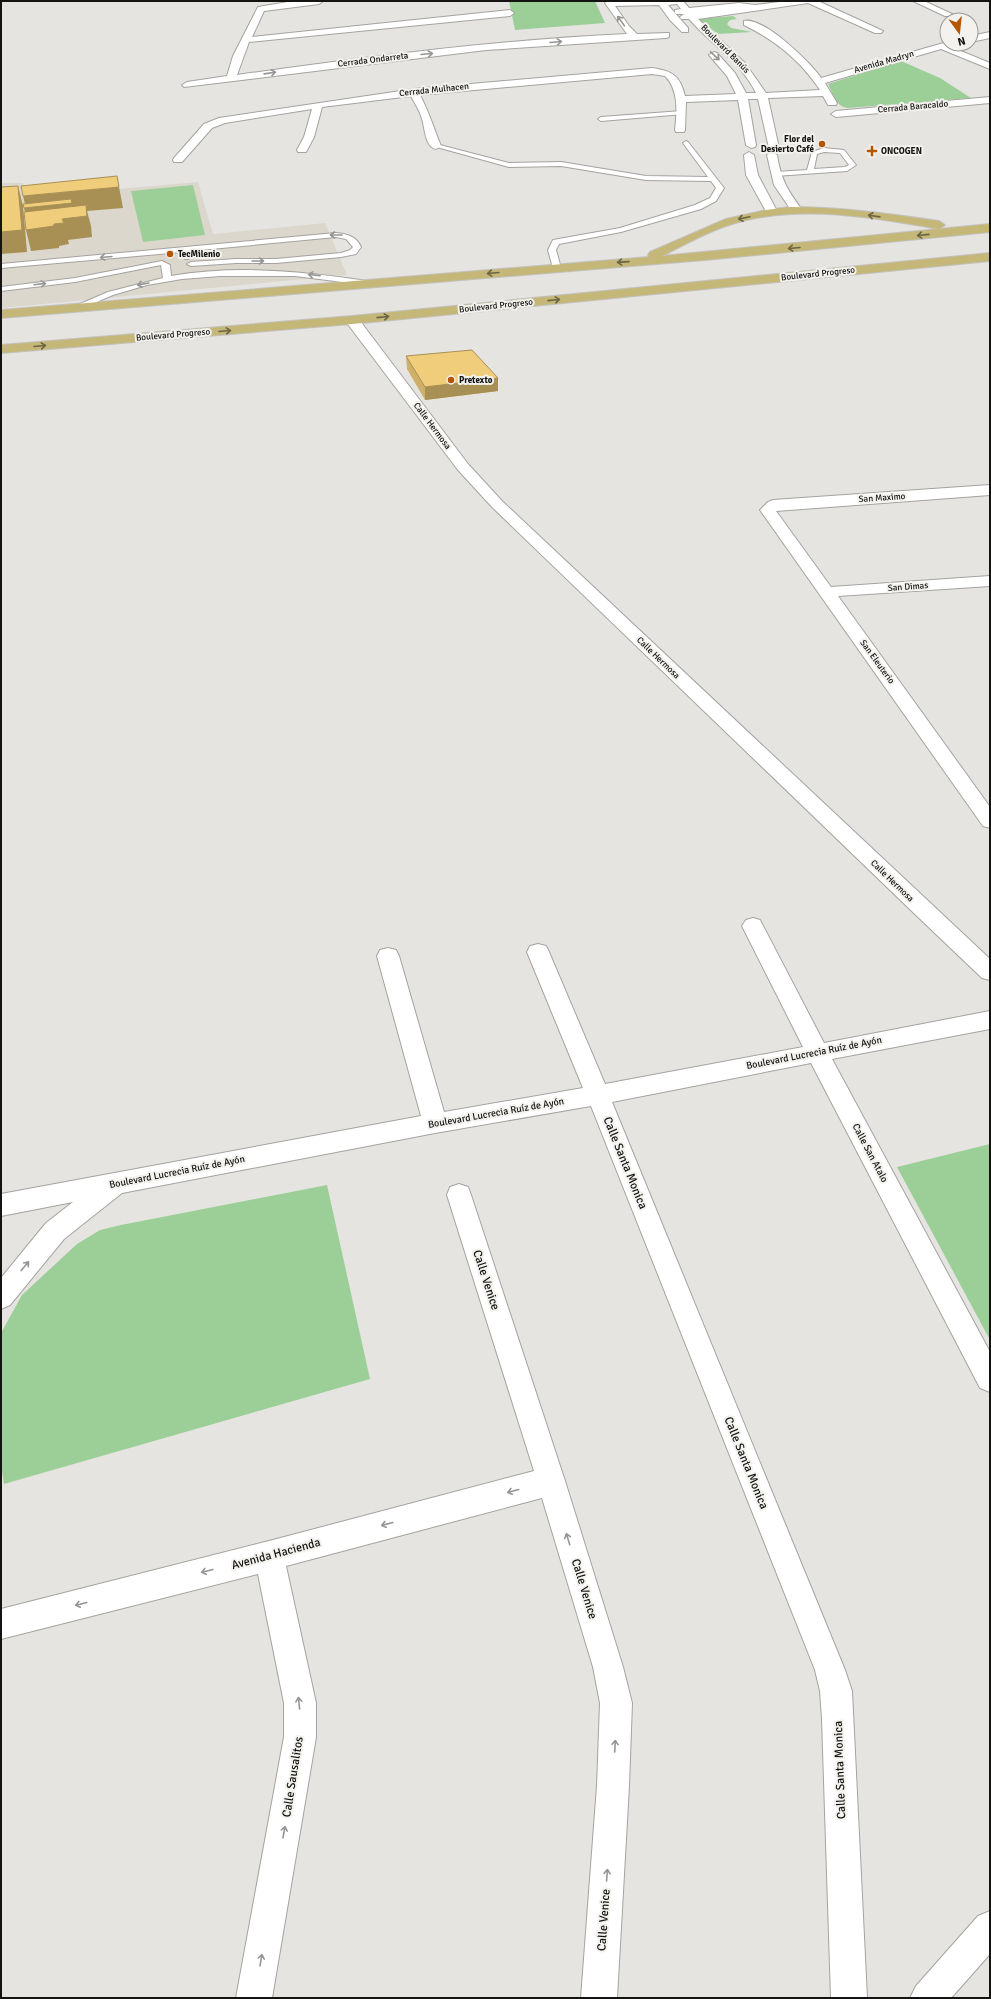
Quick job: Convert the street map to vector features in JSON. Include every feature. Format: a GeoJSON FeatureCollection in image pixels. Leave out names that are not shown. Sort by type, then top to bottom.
{"type":"FeatureCollection","features":[{"type":"Feature","properties":{"kind":"main road"},"geometry":{"type":"LineString","coordinates":[[643,261],[724,224],[772,213],[797,211],[864,214],[968,230]]}},
{"type":"Feature","properties":{"kind":"main road"},"geometry":{"type":"LineString","coordinates":[[1,314],[706,256],[990,228]]}},
{"type":"Feature","properties":{"kind":"main road"},"geometry":{"type":"LineString","coordinates":[[833,244],[822,257],[829,266],[850,271]]}},
{"type":"Feature","properties":{"kind":"main road"},"geometry":{"type":"LineString","coordinates":[[706,256],[720,258],[732,266],[730,274],[713,284]]}},
{"type":"Feature","properties":{"kind":"main road","name":"Boulevard Progreso"},"geometry":{"type":"LineString","coordinates":[[1,349],[352,320],[990,256]]}},
{"type":"Feature","properties":{"kind":"street"},"geometry":{"type":"LineString","coordinates":[[231,79],[238,56],[260,9],[280,5],[319,1]]}},
{"type":"Feature","properties":{"kind":"street"},"geometry":{"type":"LineString","coordinates":[[246,40],[510,17],[507,1]]}},
{"type":"Feature","properties":{"kind":"street","name":"Boulevard Banús"},"geometry":{"type":"LineString","coordinates":[[661,1],[671,15],[694,38]]}},
{"type":"Feature","properties":{"kind":"street"},"geometry":{"type":"LineString","coordinates":[[635,37],[626,28],[609,3],[679,1]]}},
{"type":"Feature","properties":{"kind":"street","name":"Boulevard Banús"},"geometry":{"type":"LineString","coordinates":[[679,1],[690,14],[742,65],[761,92],[768,113],[774,174],[783,194],[797,211]]}},
{"type":"Feature","properties":{"kind":"street"},"geometry":{"type":"LineString","coordinates":[[671,15],[690,14],[739,6],[755,8],[806,1]]}},
{"type":"Feature","properties":{"kind":"street"},"geometry":{"type":"LineString","coordinates":[[812,1],[878,31]]}},
{"type":"Feature","properties":{"kind":"street"},"geometry":{"type":"LineString","coordinates":[[917,1],[943,12]]}},
{"type":"Feature","properties":{"kind":"street"},"geometry":{"type":"LineString","coordinates":[[747,23],[779,40],[823,87]]}},
{"type":"Feature","properties":{"kind":"street"},"geometry":{"type":"LineString","coordinates":[[513,33],[516,46]]}},
{"type":"Feature","properties":{"kind":"street"},"geometry":{"type":"LineString","coordinates":[[979,37],[990,35]]}},
{"type":"Feature","properties":{"kind":"street","name":"Cerrada Ondarreta"},"geometry":{"type":"LineString","coordinates":[[188,85],[396,57],[516,46],[666,36]]}},
{"type":"Feature","properties":{"kind":"street","name":"Boulevard Banús"},"geometry":{"type":"LineString","coordinates":[[704,47],[726,68],[742,93],[747,108],[752,175],[772,213]]}},
{"type":"Feature","properties":{"kind":"street","name":"Avenida Madryn"},"geometry":{"type":"LineString","coordinates":[[679,96],[823,87],[939,47]]}},
{"type":"Feature","properties":{"kind":"street"},"geometry":{"type":"LineString","coordinates":[[960,52],[990,66]]}},
{"type":"Feature","properties":{"kind":"street","name":"Cerrada Mulhacen"},"geometry":{"type":"LineString","coordinates":[[178,160],[208,126],[223,120],[414,92],[652,71],[663,72],[671,76],[679,96]]}},
{"type":"Feature","properties":{"kind":"street","name":"Cerrada Baracaldo"},"geometry":{"type":"LineString","coordinates":[[823,87],[837,117],[990,100]]}},
{"type":"Feature","properties":{"kind":"street"},"geometry":{"type":"LineString","coordinates":[[414,92],[427,119],[429,130],[436,146]]}},
{"type":"Feature","properties":{"kind":"street"},"geometry":{"type":"LineString","coordinates":[[679,96],[682,113],[680,130]]}},
{"type":"Feature","properties":{"kind":"street"},"geometry":{"type":"LineString","coordinates":[[302,150],[309,137],[318,105]]}},
{"type":"Feature","properties":{"kind":"street"},"geometry":{"type":"LineString","coordinates":[[750,150],[759,157],[773,152]]}},
{"type":"Feature","properties":{"kind":"street","name":"Calle Hermosa"},"geometry":{"type":"LineString","coordinates":[[352,320],[463,467],[497,504],[925,912],[990,972]]}},
{"type":"Feature","properties":{"kind":"street","name":"San Maximo"},"geometry":{"type":"LineString","coordinates":[[774,505],[990,490]]}},
{"type":"Feature","properties":{"kind":"street","name":"San Eleuterio"},"geometry":{"type":"LineString","coordinates":[[774,505],[768,510],[990,821]]}},
{"type":"Feature","properties":{"kind":"street","name":"San Dimas"},"geometry":{"type":"LineString","coordinates":[[827,592],[989,581]]}},
{"type":"Feature","properties":{"kind":"street","name":"Calle San Atalo"},"geometry":{"type":"LineString","coordinates":[[753,926],[817,1052],[990,1379]]}},
{"type":"Feature","properties":{"kind":"street","name":"Calle Santa Monica"},"geometry":{"type":"LineString","coordinates":[[538,952],[598,1095],[830,1670],[836,1691],[849,1998]]}},
{"type":"Feature","properties":{"kind":"street"},"geometry":{"type":"LineString","coordinates":[[388,956],[435,1123]]}},
{"type":"Feature","properties":{"kind":"street","name":"Boulevard Lucrecia Ruíz de Ayón"},"geometry":{"type":"LineString","coordinates":[[1,1205],[435,1123],[598,1095],[990,1020]]}},
{"type":"Feature","properties":{"kind":"street"},"geometry":{"type":"LineString","coordinates":[[1,1297],[55,1232],[70,1218],[117,1183]]}},
{"type":"Feature","properties":{"kind":"street","name":"Calle Venice"},"geometry":{"type":"LineString","coordinates":[[459,1195],[551,1481],[606,1660],[616,1703],[613,1786],[599,1998]]}},
{"type":"Feature","properties":{"kind":"street","name":"Avenida Hacienda"},"geometry":{"type":"LineString","coordinates":[[1,1624],[269,1556],[551,1481]]}},
{"type":"Feature","properties":{"kind":"street","name":"Calle Sausalitos"},"geometry":{"type":"LineString","coordinates":[[254,1998],[300,1737],[300,1703],[269,1556]]}},
{"type":"Feature","properties":{"kind":"street"},"geometry":{"type":"LineString","coordinates":[[928,1998],[990,1928]]}},
{"type":"Feature","properties":{"kind":"lane"},"geometry":{"type":"LineString","coordinates":[[601,119],[682,113]]}},
{"type":"Feature","properties":{"kind":"lane"},"geometry":{"type":"LineString","coordinates":[[557,268],[552,250],[556,242],[621,230],[698,207],[713,199],[720,188],[686,143]]}},
{"type":"Feature","properties":{"kind":"lane"},"geometry":{"type":"LineString","coordinates":[[436,146],[509,164],[561,164],[581,166],[646,178],[714,179]]}},
{"type":"Feature","properties":{"kind":"lane"},"geometry":{"type":"LineString","coordinates":[[774,174],[810,172],[847,169],[852,165],[842,151],[824,150],[814,153],[810,172]]}},
{"type":"Feature","properties":{"kind":"lane"},"geometry":{"type":"LineString","coordinates":[[1,266],[336,235],[351,238],[355,241],[357,247],[353,252],[341,255],[276,261],[236,261],[191,264]]}},
{"type":"Feature","properties":{"kind":"lane"},"geometry":{"type":"LineString","coordinates":[[232,244],[236,261]]}},
{"type":"Feature","properties":{"kind":"lane"},"geometry":{"type":"LineString","coordinates":[[185,249],[195,276]]}},
{"type":"Feature","properties":{"kind":"lane"},"geometry":{"type":"LineString","coordinates":[[1,289],[75,280],[162,263],[166,266],[167,280]]}},
{"type":"Feature","properties":{"kind":"lane"},"geometry":{"type":"LineString","coordinates":[[77,307],[116,290],[195,276],[278,272],[326,276],[366,283]]}},
{"type":"Feature","properties":{"kind":"shaded area","name":"TecMilenio"},"geometry":{"type":"Polygon","coordinates":[[[198,182],[213,234],[325,223],[347,275],[1,308],[1,183],[23,183],[27,203],[118,189],[198,182]]]}},
{"type":"Feature","properties":{"kind":"green space"},"geometry":{"type":"Polygon","coordinates":[[[509,1],[595,1],[605,23],[515,30],[509,1]]]}},
{"type":"Feature","properties":{"kind":"green space"},"geometry":{"type":"Polygon","coordinates":[[[733,16],[737,19],[730,20],[727,24],[731,28],[752,32],[718,34],[698,19],[733,16]]]}},
{"type":"Feature","properties":{"kind":"green space"},"geometry":{"type":"Polygon","coordinates":[[[901,61],[940,78],[971,98],[848,108],[838,103],[828,84],[901,61]]]}},
{"type":"Feature","properties":{"kind":"green space"},"geometry":{"type":"Polygon","coordinates":[[[193,185],[205,235],[143,242],[131,191],[193,185]]]}},
{"type":"Feature","properties":{"kind":"green space"},"geometry":{"type":"Polygon","coordinates":[[[990,1144],[990,1340],[897,1167],[990,1144]]]}},
{"type":"Feature","properties":{"kind":"green space"},"geometry":{"type":"Polygon","coordinates":[[[327,1185],[370,1379],[4,1484],[1,1464],[1,1333],[22,1295],[77,1244],[100,1230],[121,1225],[327,1185]]]}},
{"type":"Feature","properties":{"kind":"building"},"geometry":{"type":"Polygon","coordinates":[[[117,176],[119,187],[23,196],[21,186],[117,176]]]}},
{"type":"Feature","properties":{"kind":"building"},"geometry":{"type":"Polygon","coordinates":[[[18,186],[22,230],[1,232],[1,187],[18,186]]]}},
{"type":"Feature","properties":{"kind":"building"},"geometry":{"type":"Polygon","coordinates":[[[71,199],[72,203],[24,208],[23,204],[71,199]]]}},
{"type":"Feature","properties":{"kind":"building"},"geometry":{"type":"Polygon","coordinates":[[[86,205],[87,216],[62,219],[64,223],[26,230],[24,212],[86,205]]]}},
{"type":"Feature","properties":{"kind":"building"},"geometry":{"type":"Polygon","coordinates":[[[472,350],[498,378],[425,387],[406,356],[472,350]]]}},
{"type":"Feature","properties":{"kind":"place","name":"Flor del Desierto Café"},"geometry":{"type":"Point","coordinates":[822,144]}},
{"type":"Feature","properties":{"kind":"place","name":"ONCOGEN"},"geometry":{"type":"Point","coordinates":[872,151]}},
{"type":"Feature","properties":{"kind":"place","name":"TecMilenio"},"geometry":{"type":"Point","coordinates":[170,254]}},
{"type":"Feature","properties":{"kind":"place","name":"Pretexto"},"geometry":{"type":"Point","coordinates":[451,380]}}]}
